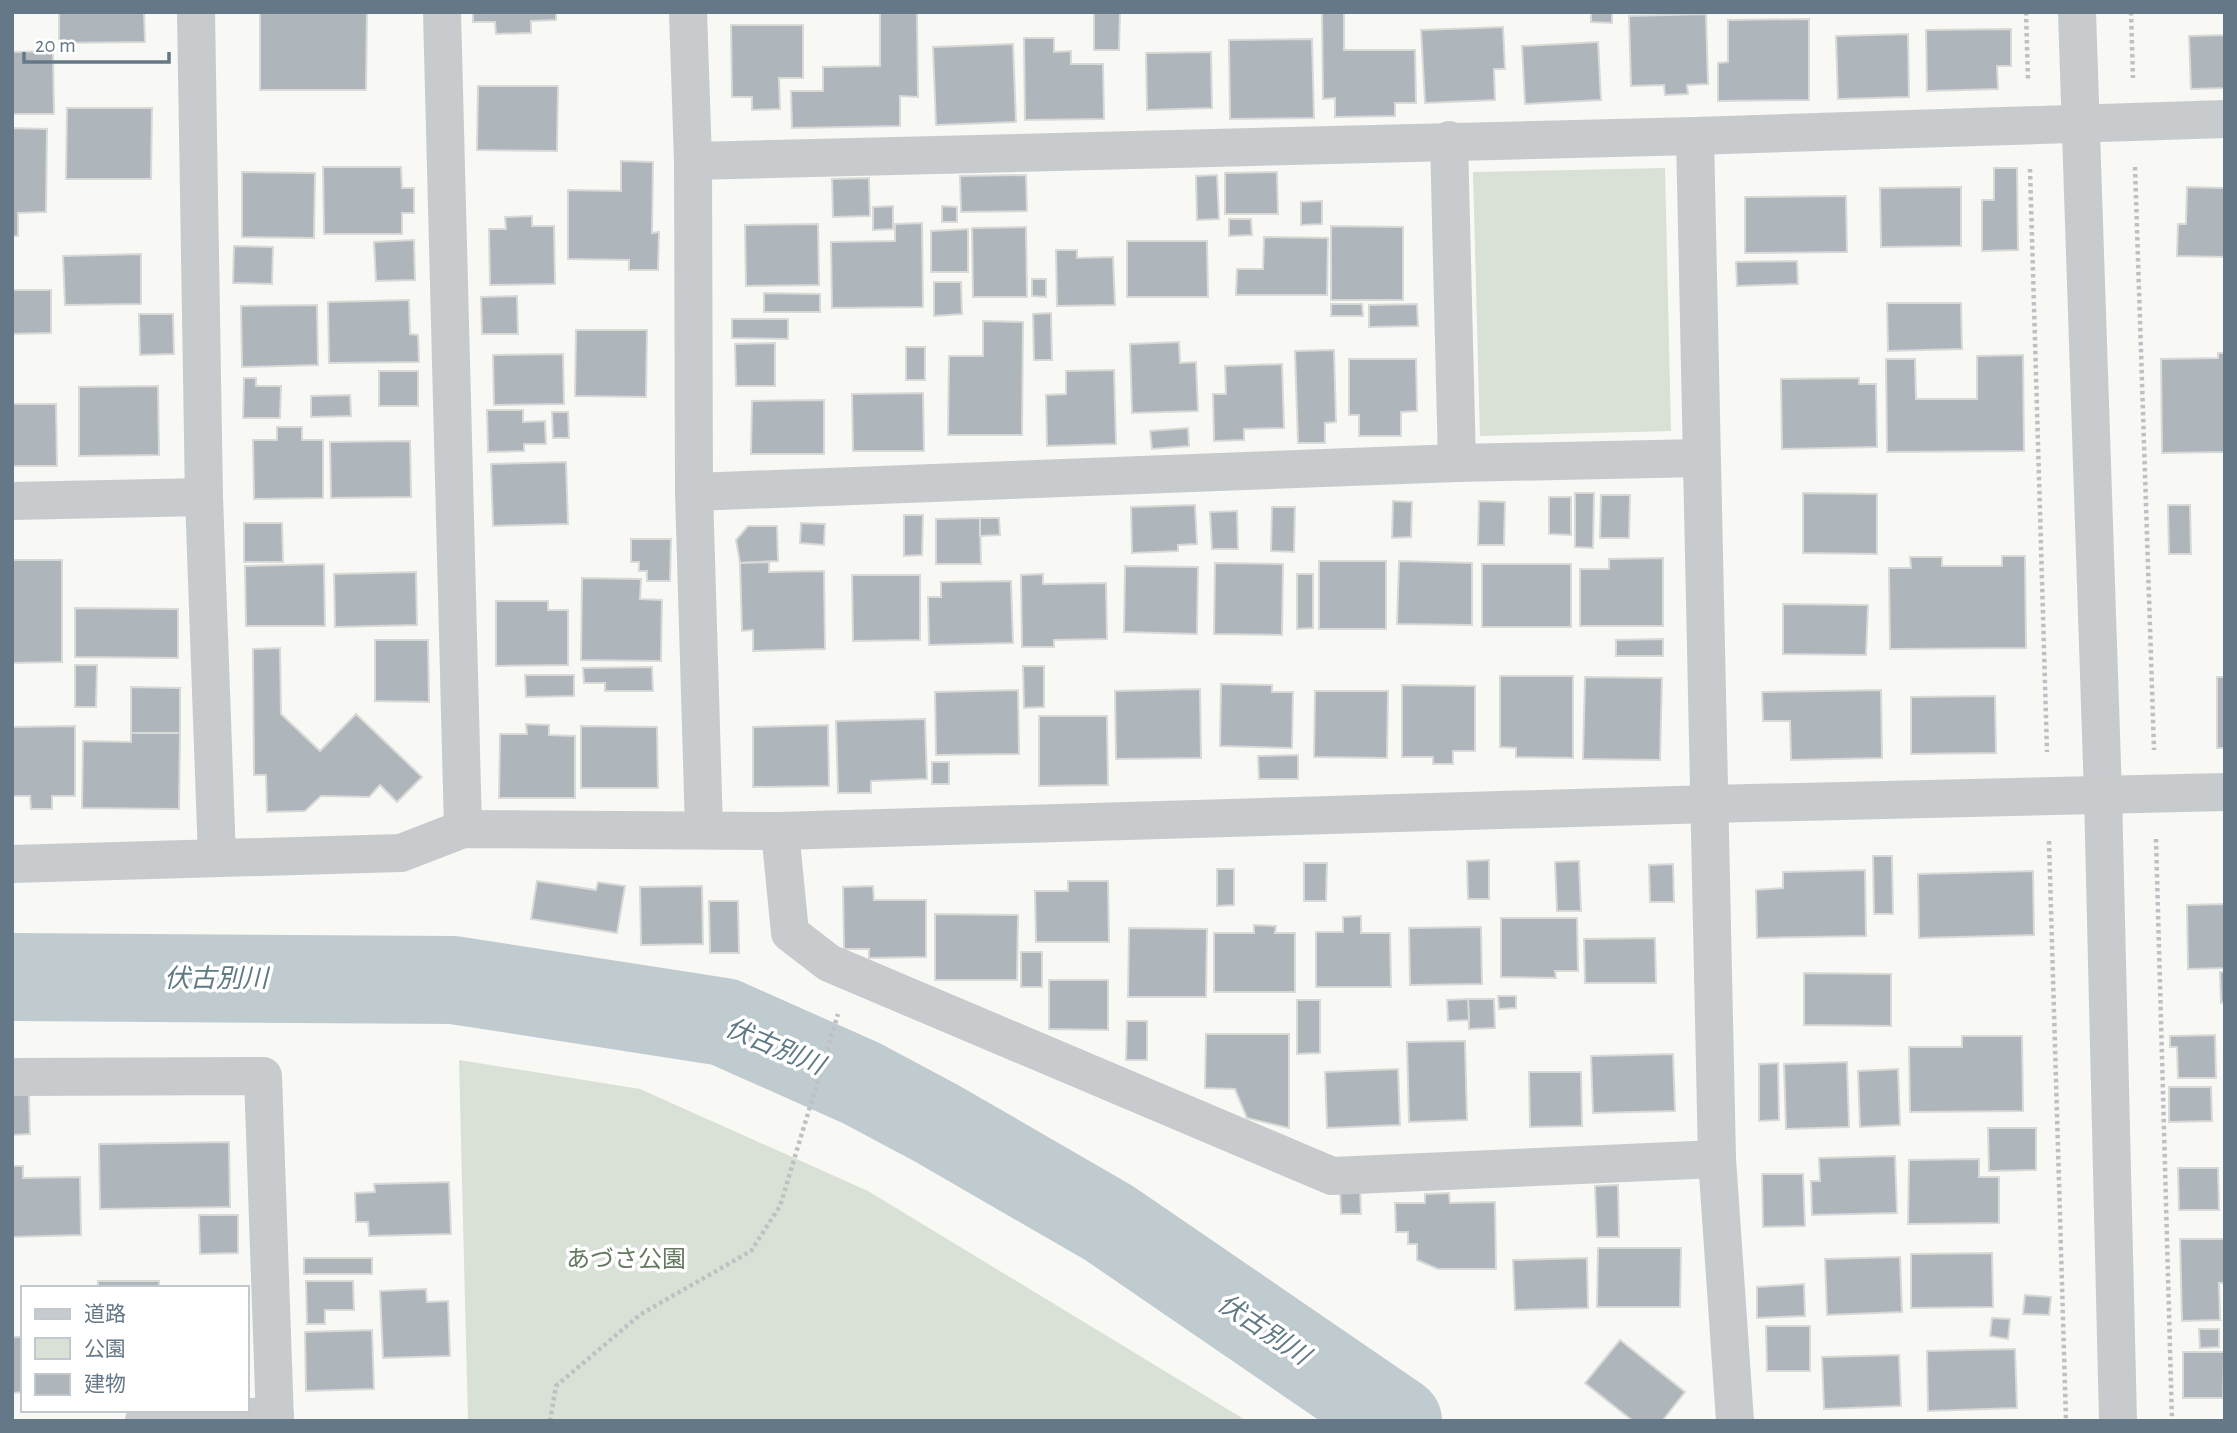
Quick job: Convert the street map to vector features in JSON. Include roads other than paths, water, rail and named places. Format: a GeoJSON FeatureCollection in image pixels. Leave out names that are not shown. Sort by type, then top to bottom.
{"type":"FeatureCollection","features":[{"type":"Feature","properties":{"kind":"street"},"geometry":{"type":"LineString","coordinates":[[195,12],[204,497],[217,858]]}},
{"type":"Feature","properties":{"kind":"street"},"geometry":{"type":"LineString","coordinates":[[442,12],[463,829]]}},
{"type":"Feature","properties":{"kind":"street"},"geometry":{"type":"LineString","coordinates":[[688,12],[692,161],[694,492],[704,829]]}},
{"type":"Feature","properties":{"kind":"street"},"geometry":{"type":"LineString","coordinates":[[2077,12],[2102,795],[2118,1421]]}},
{"type":"Feature","properties":{"kind":"street"},"geometry":{"type":"LineString","coordinates":[[692,161],[1449,140],[1695,136],[2225,119]]}},
{"type":"Feature","properties":{"kind":"street"},"geometry":{"type":"LineString","coordinates":[[1695,136],[1717,1159],[1735,1421]]}},
{"type":"Feature","properties":{"kind":"street"},"geometry":{"type":"LineString","coordinates":[[1449,140],[1457,463]]}},
{"type":"Feature","properties":{"kind":"street"},"geometry":{"type":"LineString","coordinates":[[694,492],[1457,463],[1701,458]]}},
{"type":"Feature","properties":{"kind":"street"},"geometry":{"type":"LineString","coordinates":[[12,501],[204,497]]}},
{"type":"Feature","properties":{"kind":"street"},"geometry":{"type":"LineString","coordinates":[[12,864],[401,853],[463,829],[780,831],[2225,792]]}},
{"type":"Feature","properties":{"kind":"street"},"geometry":{"type":"LineString","coordinates":[[780,831],[790,933],[829,963],[1332,1176],[1717,1159]]}},
{"type":"Feature","properties":{"kind":"street"},"geometry":{"type":"LineString","coordinates":[[12,1077],[263,1076],[275,1418],[144,1421]]}},
{"type":"Feature","properties":{"kind":"waterway","name":"伏古別川"},"geometry":{"type":"LineString","coordinates":[[12,977],[453,980],[724,1022],[861,1083],[1109,1223],[1398,1421]]}},
{"type":"Feature","properties":{"kind":"park label","name":"あづさ公園"},"geometry":{"type":"Point","coordinates":[626,1259]}}]}
